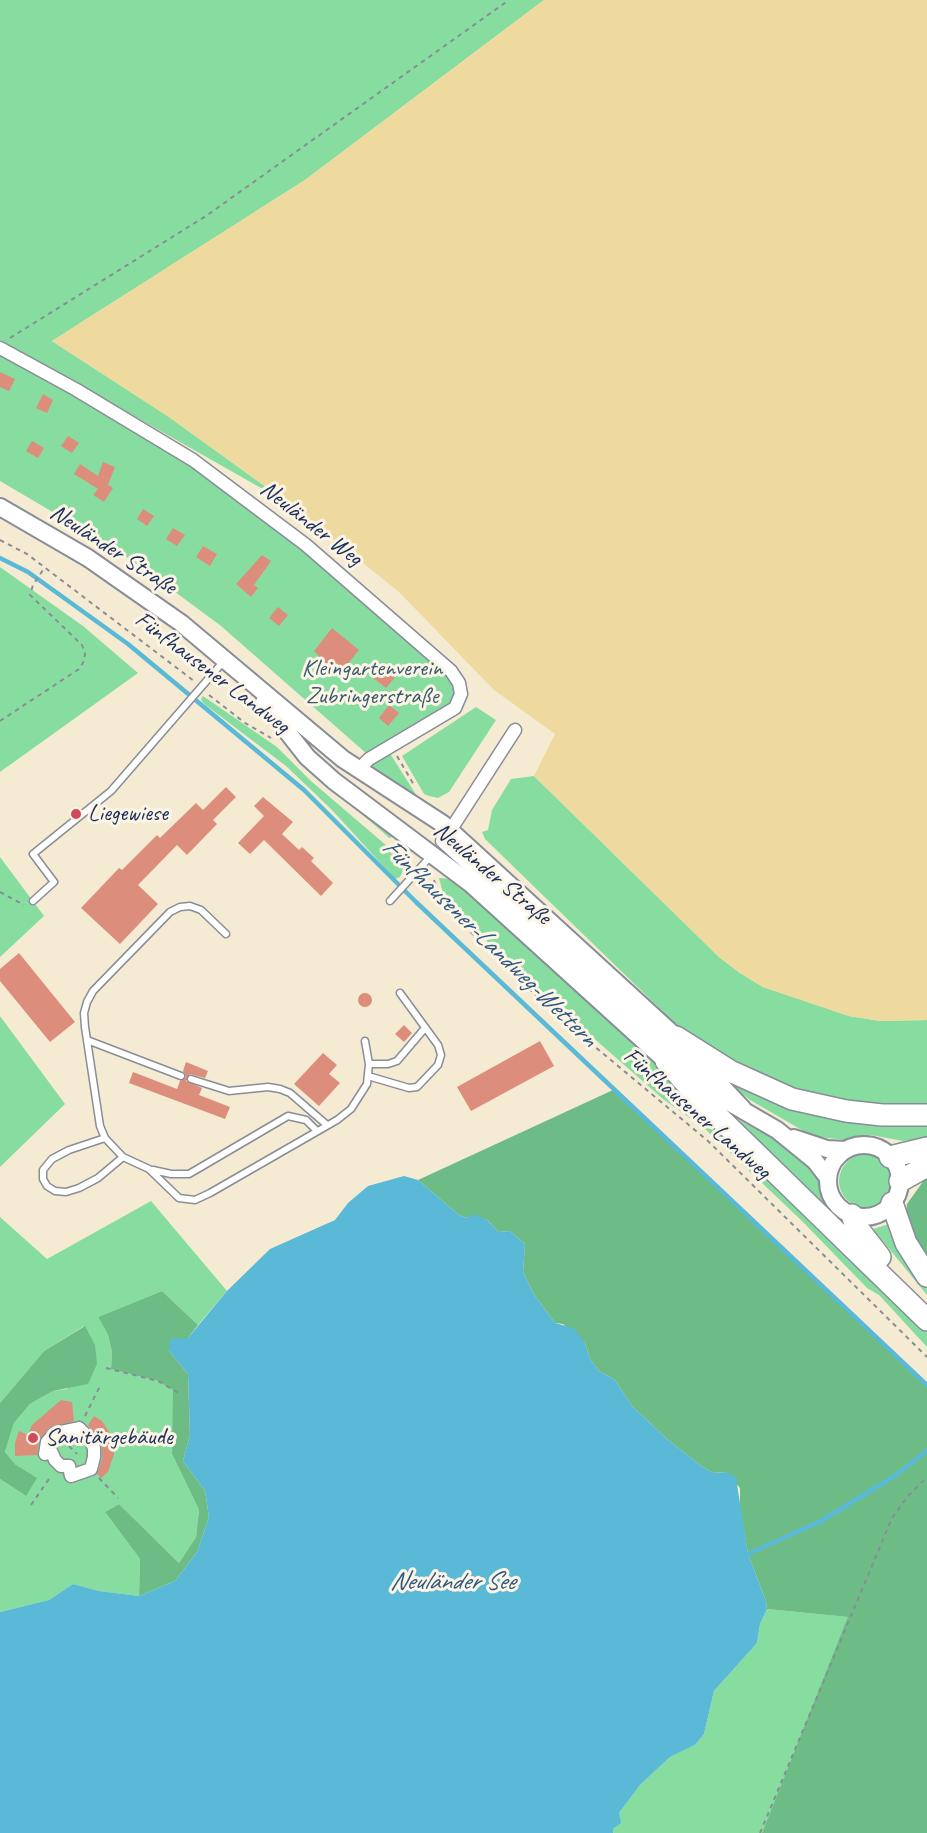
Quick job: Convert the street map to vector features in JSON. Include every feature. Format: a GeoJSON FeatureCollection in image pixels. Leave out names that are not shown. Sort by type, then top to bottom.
{"type":"FeatureCollection","features":[{"type":"Feature","properties":{"kind":"highway"},"geometry":{"type":"LineString","coordinates":[[676,1037],[737,1075],[792,1099],[858,1112],[927,1115]]}},
{"type":"Feature","properties":{"kind":"highway"},"geometry":{"type":"LineString","coordinates":[[666,1061],[700,1099],[927,1320]]}},
{"type":"Feature","properties":{"kind":"highway"},"geometry":{"type":"LineString","coordinates":[[890,1157],[927,1148]]}},
{"type":"Feature","properties":{"kind":"highway"},"geometry":{"type":"LineString","coordinates":[[900,1181],[927,1166]]}},
{"type":"Feature","properties":{"kind":"highway"},"geometry":{"type":"LineString","coordinates":[[892,1203],[906,1243],[927,1276]]}},
{"type":"Feature","properties":{"kind":"highway"},"geometry":{"type":"LineString","coordinates":[[852,1215],[856,1226],[877,1254],[927,1307]]}},
{"type":"Feature","properties":{"kind":"main road","name":"Neuländer Straße"},"geometry":{"type":"LineString","coordinates":[[0,507],[88,558],[181,623],[329,748],[359,770],[429,814],[442,842],[512,920],[666,1061],[706,1089],[777,1130],[815,1161],[828,1178],[833,1201],[852,1215]]}},
{"type":"Feature","properties":{"kind":"main road","name":"Neuländer Straße"},"geometry":{"type":"LineString","coordinates":[[225,659],[249,682],[319,768],[442,842],[676,1037],[743,1109]]}},
{"type":"Feature","properties":{"kind":"main road","name":"Neuländer Straße"},"geometry":{"type":"LineString","coordinates":[[777,1130],[827,1149],[846,1150],[869,1146],[890,1157]]}},
{"type":"Feature","properties":{"kind":"main road"},"geometry":{"type":"LineString","coordinates":[[828,1178],[833,1162],[846,1150]]}},
{"type":"Feature","properties":{"kind":"main road"},"geometry":{"type":"LineString","coordinates":[[852,1215],[874,1216],[892,1203],[900,1181],[897,1168],[890,1157]]}},
{"type":"Feature","properties":{"kind":"street","name":"Neuländer Weg"},"geometry":{"type":"LineString","coordinates":[[0,348],[75,389],[193,460],[340,573],[451,671],[459,683],[461,694],[455,708],[369,759],[359,770]]}},
{"type":"Feature","properties":{"kind":"street"},"geometry":{"type":"LineString","coordinates":[[515,730],[442,842],[678,1056],[743,1109]]}},
{"type":"Feature","properties":{"kind":"street"},"geometry":{"type":"LineString","coordinates":[[79,1428],[90,1439],[94,1448],[91,1469],[71,1476],[69,1466],[59,1464],[51,1451],[45,1455],[47,1442],[55,1433],[79,1428]]}},
{"type":"Feature","properties":{"kind":"lane"},"geometry":{"type":"LineString","coordinates":[[33,901],[54,882],[33,854],[111,791],[225,659]]}},
{"type":"Feature","properties":{"kind":"lane"},"geometry":{"type":"LineString","coordinates":[[390,901],[442,842]]}},
{"type":"Feature","properties":{"kind":"lane"},"geometry":{"type":"LineString","coordinates":[[226,934],[201,910],[190,906],[180,907],[170,912],[93,992],[84,1013],[100,1126],[105,1138],[123,1157],[149,1169],[181,1175],[200,1168],[283,1118],[299,1117],[317,1131]]}},
{"type":"Feature","properties":{"kind":"lane"},"geometry":{"type":"LineString","coordinates":[[368,1076],[409,1088],[417,1087],[438,1065],[441,1055],[438,1046],[400,993]]}},
{"type":"Feature","properties":{"kind":"lane"},"geometry":{"type":"LineString","coordinates":[[369,1064],[388,1064],[397,1060],[425,1028]]}},
{"type":"Feature","properties":{"kind":"lane"},"geometry":{"type":"LineString","coordinates":[[87,1040],[182,1076]]}},
{"type":"Feature","properties":{"kind":"lane"},"geometry":{"type":"LineString","coordinates":[[149,1169],[179,1198],[195,1200],[317,1131],[358,1100],[368,1076],[369,1064],[365,1041]]}},
{"type":"Feature","properties":{"kind":"lane"},"geometry":{"type":"LineString","coordinates":[[191,1080],[229,1091],[268,1087],[280,1089],[300,1101],[327,1125]]}},
{"type":"Feature","properties":{"kind":"lane"},"geometry":{"type":"LineString","coordinates":[[105,1138],[69,1150],[52,1159],[43,1170],[43,1179],[47,1186],[55,1191],[66,1192],[79,1188],[98,1178],[123,1157]]}},
{"type":"Feature","properties":{"kind":"path"},"geometry":{"type":"LineString","coordinates":[[10,338],[206,216],[509,0]]}},
{"type":"Feature","properties":{"kind":"path","name":"Fünfhausener Landweg"},"geometry":{"type":"LineString","coordinates":[[0,540],[27,554],[45,567],[187,674],[199,690],[245,723],[272,738]]}},
{"type":"Feature","properties":{"kind":"path"},"geometry":{"type":"LineString","coordinates":[[0,721],[79,669],[84,661],[85,654],[82,645],[32,599],[30,592],[45,567]]}},
{"type":"Feature","properties":{"kind":"path"},"geometry":{"type":"LineString","coordinates":[[392,746],[416,790]]}},
{"type":"Feature","properties":{"kind":"path","name":"Fünfhausener Landweg"},"geometry":{"type":"LineString","coordinates":[[413,876],[552,1011],[708,1141],[927,1357]]}},
{"type":"Feature","properties":{"kind":"path"},"geometry":{"type":"LineString","coordinates":[[434,880],[443,906]]}},
{"type":"Feature","properties":{"kind":"path"},"geometry":{"type":"LineString","coordinates":[[0,892],[26,907]]}},
{"type":"Feature","properties":{"kind":"path"},"geometry":{"type":"LineString","coordinates":[[106,1368],[158,1381],[179,1392]]}},
{"type":"Feature","properties":{"kind":"path"},"geometry":{"type":"LineString","coordinates":[[31,1505],[59,1464],[101,1384]]}},
{"type":"Feature","properties":{"kind":"path"},"geometry":{"type":"LineString","coordinates":[[760,1833],[892,1518],[907,1497],[927,1477]]}},
{"type":"Feature","properties":{"kind":"green space"},"geometry":{"type":"Polygon","coordinates":[[[0,0],[544,0],[305,180],[52,341],[169,417],[291,505],[0,340],[0,0]]]}},
{"type":"Feature","properties":{"kind":"green space","name":"Kleingartenverein Zubringerstraße"},"geometry":{"type":"Polygon","coordinates":[[[0,353],[95,404],[183,459],[332,572],[448,675],[456,694],[452,703],[367,754],[221,626],[117,550],[0,481],[0,353]]]}},
{"type":"Feature","properties":{"kind":"green space"},"geometry":{"type":"Polygon","coordinates":[[[0,567],[83,626],[138,673],[0,772],[0,567]]]}},
{"type":"Feature","properties":{"kind":"green space"},"geometry":{"type":"Polygon","coordinates":[[[203,696],[277,747],[311,781],[387,846],[386,848],[392,854],[394,851],[407,862],[400,877],[395,879],[332,810],[286,766],[203,703],[201,699],[203,696]]]}},
{"type":"Feature","properties":{"kind":"green space"},"geometry":{"type":"Polygon","coordinates":[[[476,707],[496,720],[449,792],[438,798],[424,794],[402,756],[476,707]]]}},
{"type":"Feature","properties":{"kind":"green space"},"geometry":{"type":"Polygon","coordinates":[[[389,752],[417,796],[373,769],[371,764],[389,752]]]}},
{"type":"Feature","properties":{"kind":"green space"},"geometry":{"type":"Polygon","coordinates":[[[534,776],[719,957],[740,973],[763,987],[849,1016],[881,1021],[927,1020],[927,1109],[891,1109],[789,1092],[688,1036],[485,839],[482,832],[488,830],[492,810],[511,779],[534,776]]]}},
{"type":"Feature","properties":{"kind":"green space"},"geometry":{"type":"Polygon","coordinates":[[[338,794],[395,836],[389,838],[338,794]]]}},
{"type":"Feature","properties":{"kind":"green space"},"geometry":{"type":"Polygon","coordinates":[[[0,857],[44,916],[0,957],[0,857]]]}},
{"type":"Feature","properties":{"kind":"green space"},"geometry":{"type":"Polygon","coordinates":[[[439,878],[453,879],[517,935],[743,1147],[927,1327],[927,1347],[879,1295],[867,1288],[802,1221],[704,1128],[663,1099],[532,984],[445,901],[439,878]]]}},
{"type":"Feature","properties":{"kind":"green space"},"geometry":{"type":"Polygon","coordinates":[[[0,1016],[65,1104],[0,1167],[0,1016]]]}},
{"type":"Feature","properties":{"kind":"green space"},"geometry":{"type":"Polygon","coordinates":[[[727,1081],[772,1100],[927,1122],[927,1138],[903,1141],[871,1135],[844,1140],[820,1137],[807,1133],[750,1100],[727,1081]]]}},
{"type":"Feature","properties":{"kind":"green space"},"geometry":{"type":"Polygon","coordinates":[[[613,1090],[927,1385],[927,1833],[762,1833],[848,1617],[767,1609],[748,1554],[740,1508],[740,1488],[726,1472],[713,1473],[667,1439],[632,1406],[615,1380],[599,1371],[590,1359],[585,1343],[563,1324],[555,1323],[533,1293],[523,1272],[525,1244],[510,1231],[499,1232],[487,1220],[474,1215],[466,1218],[459,1215],[418,1180],[613,1090]]]}},
{"type":"Feature","properties":{"kind":"green space"},"geometry":{"type":"Polygon","coordinates":[[[731,1116],[789,1147],[817,1174],[829,1206],[825,1211],[731,1116]]]}},
{"type":"Feature","properties":{"kind":"green space"},"geometry":{"type":"Polygon","coordinates":[[[866,1154],[876,1156],[885,1162],[891,1171],[893,1181],[891,1191],[885,1200],[876,1206],[866,1208],[856,1206],[847,1200],[841,1191],[839,1181],[841,1171],[847,1162],[856,1156],[866,1154]]]}},
{"type":"Feature","properties":{"kind":"green space"},"geometry":{"type":"Polygon","coordinates":[[[927,1176],[927,1263],[905,1219],[907,1204],[927,1176]]]}},
{"type":"Feature","properties":{"kind":"green space"},"geometry":{"type":"Polygon","coordinates":[[[151,1201],[227,1291],[198,1325],[162,1291],[98,1317],[108,1335],[112,1352],[111,1369],[158,1381],[174,1390],[172,1454],[199,1510],[196,1537],[179,1563],[119,1504],[105,1512],[140,1559],[139,1596],[99,1591],[73,1584],[49,1600],[0,1612],[0,1479],[26,1496],[16,1465],[5,1452],[14,1423],[30,1404],[53,1391],[67,1389],[84,1326],[44,1351],[0,1403],[0,1217],[47,1259],[151,1201]]]}},
{"type":"Feature","properties":{"kind":"green space"},"geometry":{"type":"Polygon","coordinates":[[[889,1224],[927,1289],[927,1295],[873,1229],[889,1224]]]}},
{"type":"Feature","properties":{"kind":"green space"},"geometry":{"type":"Polygon","coordinates":[[[162,1291],[198,1325],[188,1338],[169,1351],[188,1374],[190,1435],[183,1461],[205,1491],[209,1517],[197,1552],[175,1581],[139,1596],[140,1559],[105,1512],[119,1504],[179,1563],[196,1537],[199,1510],[172,1454],[173,1390],[158,1381],[111,1369],[112,1352],[108,1335],[98,1317],[162,1291]]]}},
{"type":"Feature","properties":{"kind":"green space"},"geometry":{"type":"Polygon","coordinates":[[[85,1326],[95,1345],[97,1364],[88,1384],[53,1391],[30,1404],[14,1423],[5,1452],[16,1465],[37,1478],[26,1496],[0,1479],[0,1403],[44,1351],[85,1326]]]}},
{"type":"Feature","properties":{"kind":"green space"},"geometry":{"type":"Polygon","coordinates":[[[767,1609],[849,1617],[762,1833],[613,1833],[619,1813],[640,1785],[670,1757],[695,1745],[704,1734],[714,1691],[757,1643],[760,1624],[767,1609]]]}},
{"type":"Feature","properties":{"kind":"sand"},"geometry":{"type":"Polygon","coordinates":[[[544,0],[927,0],[927,1020],[881,1021],[849,1016],[763,987],[719,957],[534,776],[555,734],[494,690],[399,592],[291,505],[169,417],[52,341],[305,180],[544,0]]]}},
{"type":"Feature","properties":{"kind":"water","name":"Neuländer See"},"geometry":{"type":"Polygon","coordinates":[[[404,1176],[418,1180],[459,1215],[466,1218],[474,1214],[487,1220],[499,1232],[510,1231],[525,1244],[523,1272],[533,1293],[555,1323],[574,1328],[585,1343],[590,1359],[599,1371],[615,1380],[632,1406],[667,1439],[713,1473],[726,1472],[736,1478],[748,1554],[767,1609],[760,1624],[757,1643],[714,1691],[704,1734],[695,1745],[670,1757],[640,1785],[619,1813],[621,1823],[614,1828],[613,1833],[0,1833],[0,1612],[49,1600],[73,1584],[99,1591],[139,1596],[175,1581],[197,1552],[209,1517],[205,1491],[183,1461],[190,1435],[188,1374],[169,1351],[170,1339],[188,1338],[227,1291],[270,1249],[335,1220],[348,1203],[368,1186],[404,1176]]]}},
{"type":"Feature","properties":{"kind":"building"},"geometry":{"type":"Polygon","coordinates":[[[0,372],[15,379],[9,391],[0,387],[0,372]]]}},
{"type":"Feature","properties":{"kind":"building"},"geometry":{"type":"Polygon","coordinates":[[[43,394],[53,400],[47,413],[36,408],[43,394]]]}},
{"type":"Feature","properties":{"kind":"building"},"geometry":{"type":"Polygon","coordinates":[[[68,436],[79,443],[72,453],[61,446],[68,436]]]}},
{"type":"Feature","properties":{"kind":"building"},"geometry":{"type":"Polygon","coordinates":[[[32,441],[44,448],[38,458],[26,451],[32,441]]]}},
{"type":"Feature","properties":{"kind":"building"},"geometry":{"type":"Polygon","coordinates":[[[103,462],[115,467],[108,485],[113,488],[104,502],[93,495],[98,489],[74,474],[80,464],[98,476],[103,462]]]}},
{"type":"Feature","properties":{"kind":"building"},"geometry":{"type":"Polygon","coordinates":[[[143,509],[154,516],[147,526],[137,519],[143,509]]]}},
{"type":"Feature","properties":{"kind":"building"},"geometry":{"type":"Polygon","coordinates":[[[173,528],[185,535],[177,546],[166,539],[173,528]]]}},
{"type":"Feature","properties":{"kind":"building"},"geometry":{"type":"Polygon","coordinates":[[[203,546],[217,554],[210,566],[196,557],[203,546]]]}},
{"type":"Feature","properties":{"kind":"building"},"geometry":{"type":"Polygon","coordinates":[[[262,555],[271,561],[254,585],[258,588],[251,597],[236,584],[262,555]]]}},
{"type":"Feature","properties":{"kind":"building"},"geometry":{"type":"Polygon","coordinates":[[[278,607],[288,615],[279,626],[269,618],[278,607]]]}},
{"type":"Feature","properties":{"kind":"building"},"geometry":{"type":"Polygon","coordinates":[[[332,628],[359,650],[338,676],[314,651],[332,628]]]}},
{"type":"Feature","properties":{"kind":"building"},"geometry":{"type":"Polygon","coordinates":[[[383,665],[396,676],[386,688],[372,677],[383,665]]]}},
{"type":"Feature","properties":{"kind":"building"},"geometry":{"type":"Polygon","coordinates":[[[389,705],[399,713],[388,726],[379,718],[389,705]]]}},
{"type":"Feature","properties":{"kind":"building"},"geometry":{"type":"Polygon","coordinates":[[[226,787],[236,797],[213,820],[217,824],[187,855],[177,845],[138,885],[158,904],[120,944],[81,908],[119,868],[122,870],[157,835],[160,838],[196,803],[203,810],[226,787]]]}},
{"type":"Feature","properties":{"kind":"building"},"geometry":{"type":"Polygon","coordinates":[[[263,797],[293,822],[282,834],[299,850],[302,847],[314,858],[311,861],[333,883],[321,896],[264,840],[250,854],[238,843],[264,816],[254,806],[263,797]]]}},
{"type":"Feature","properties":{"kind":"building"},"geometry":{"type":"Polygon","coordinates":[[[19,953],[75,1022],[50,1042],[0,981],[0,969],[19,953]]]}},
{"type":"Feature","properties":{"kind":"building"},"geometry":{"type":"Polygon","coordinates":[[[365,993],[370,995],[372,1000],[370,1005],[365,1007],[360,1005],[358,1000],[360,995],[365,993]]]}},
{"type":"Feature","properties":{"kind":"building"},"geometry":{"type":"Polygon","coordinates":[[[404,1025],[412,1033],[404,1042],[395,1034],[404,1025]]]}},
{"type":"Feature","properties":{"kind":"building"},"geometry":{"type":"Polygon","coordinates":[[[540,1041],[554,1066],[471,1111],[457,1087],[540,1041]]]}},
{"type":"Feature","properties":{"kind":"building"},"geometry":{"type":"Polygon","coordinates":[[[323,1053],[337,1065],[329,1074],[340,1083],[319,1106],[294,1084],[323,1053]]]}},
{"type":"Feature","properties":{"kind":"building"},"geometry":{"type":"Polygon","coordinates":[[[186,1062],[208,1071],[205,1078],[190,1074],[186,1081],[202,1088],[199,1095],[230,1107],[225,1119],[129,1083],[133,1072],[177,1089],[180,1081],[186,1077],[183,1071],[186,1062]]]}},
{"type":"Feature","properties":{"kind":"building"},"geometry":{"type":"Polygon","coordinates":[[[61,1400],[72,1402],[74,1421],[49,1428],[39,1440],[37,1455],[15,1456],[15,1443],[19,1431],[28,1435],[32,1425],[61,1400]]]}},
{"type":"Feature","properties":{"kind":"building"},"geometry":{"type":"Polygon","coordinates":[[[94,1416],[102,1421],[111,1435],[114,1454],[108,1472],[101,1478],[97,1474],[102,1459],[102,1445],[88,1425],[94,1416]]]}},
{"type":"Feature","properties":{"kind":"waterway","name":"Fünfhausener-Landweg-Wettern"},"geometry":{"type":"LineString","coordinates":[[0,558],[28,572],[128,644],[304,790],[416,902],[927,1385]]}},
{"type":"Feature","properties":{"kind":"waterway"},"geometry":{"type":"LineString","coordinates":[[748,1554],[821,1521],[893,1477],[927,1451]]}},
{"type":"Feature","properties":{"kind":"place","name":"Liegewiese"},"geometry":{"type":"Point","coordinates":[76,814]}},
{"type":"Feature","properties":{"kind":"place","name":"Sanitärgebäude"},"geometry":{"type":"Point","coordinates":[33,1438]}}]}
